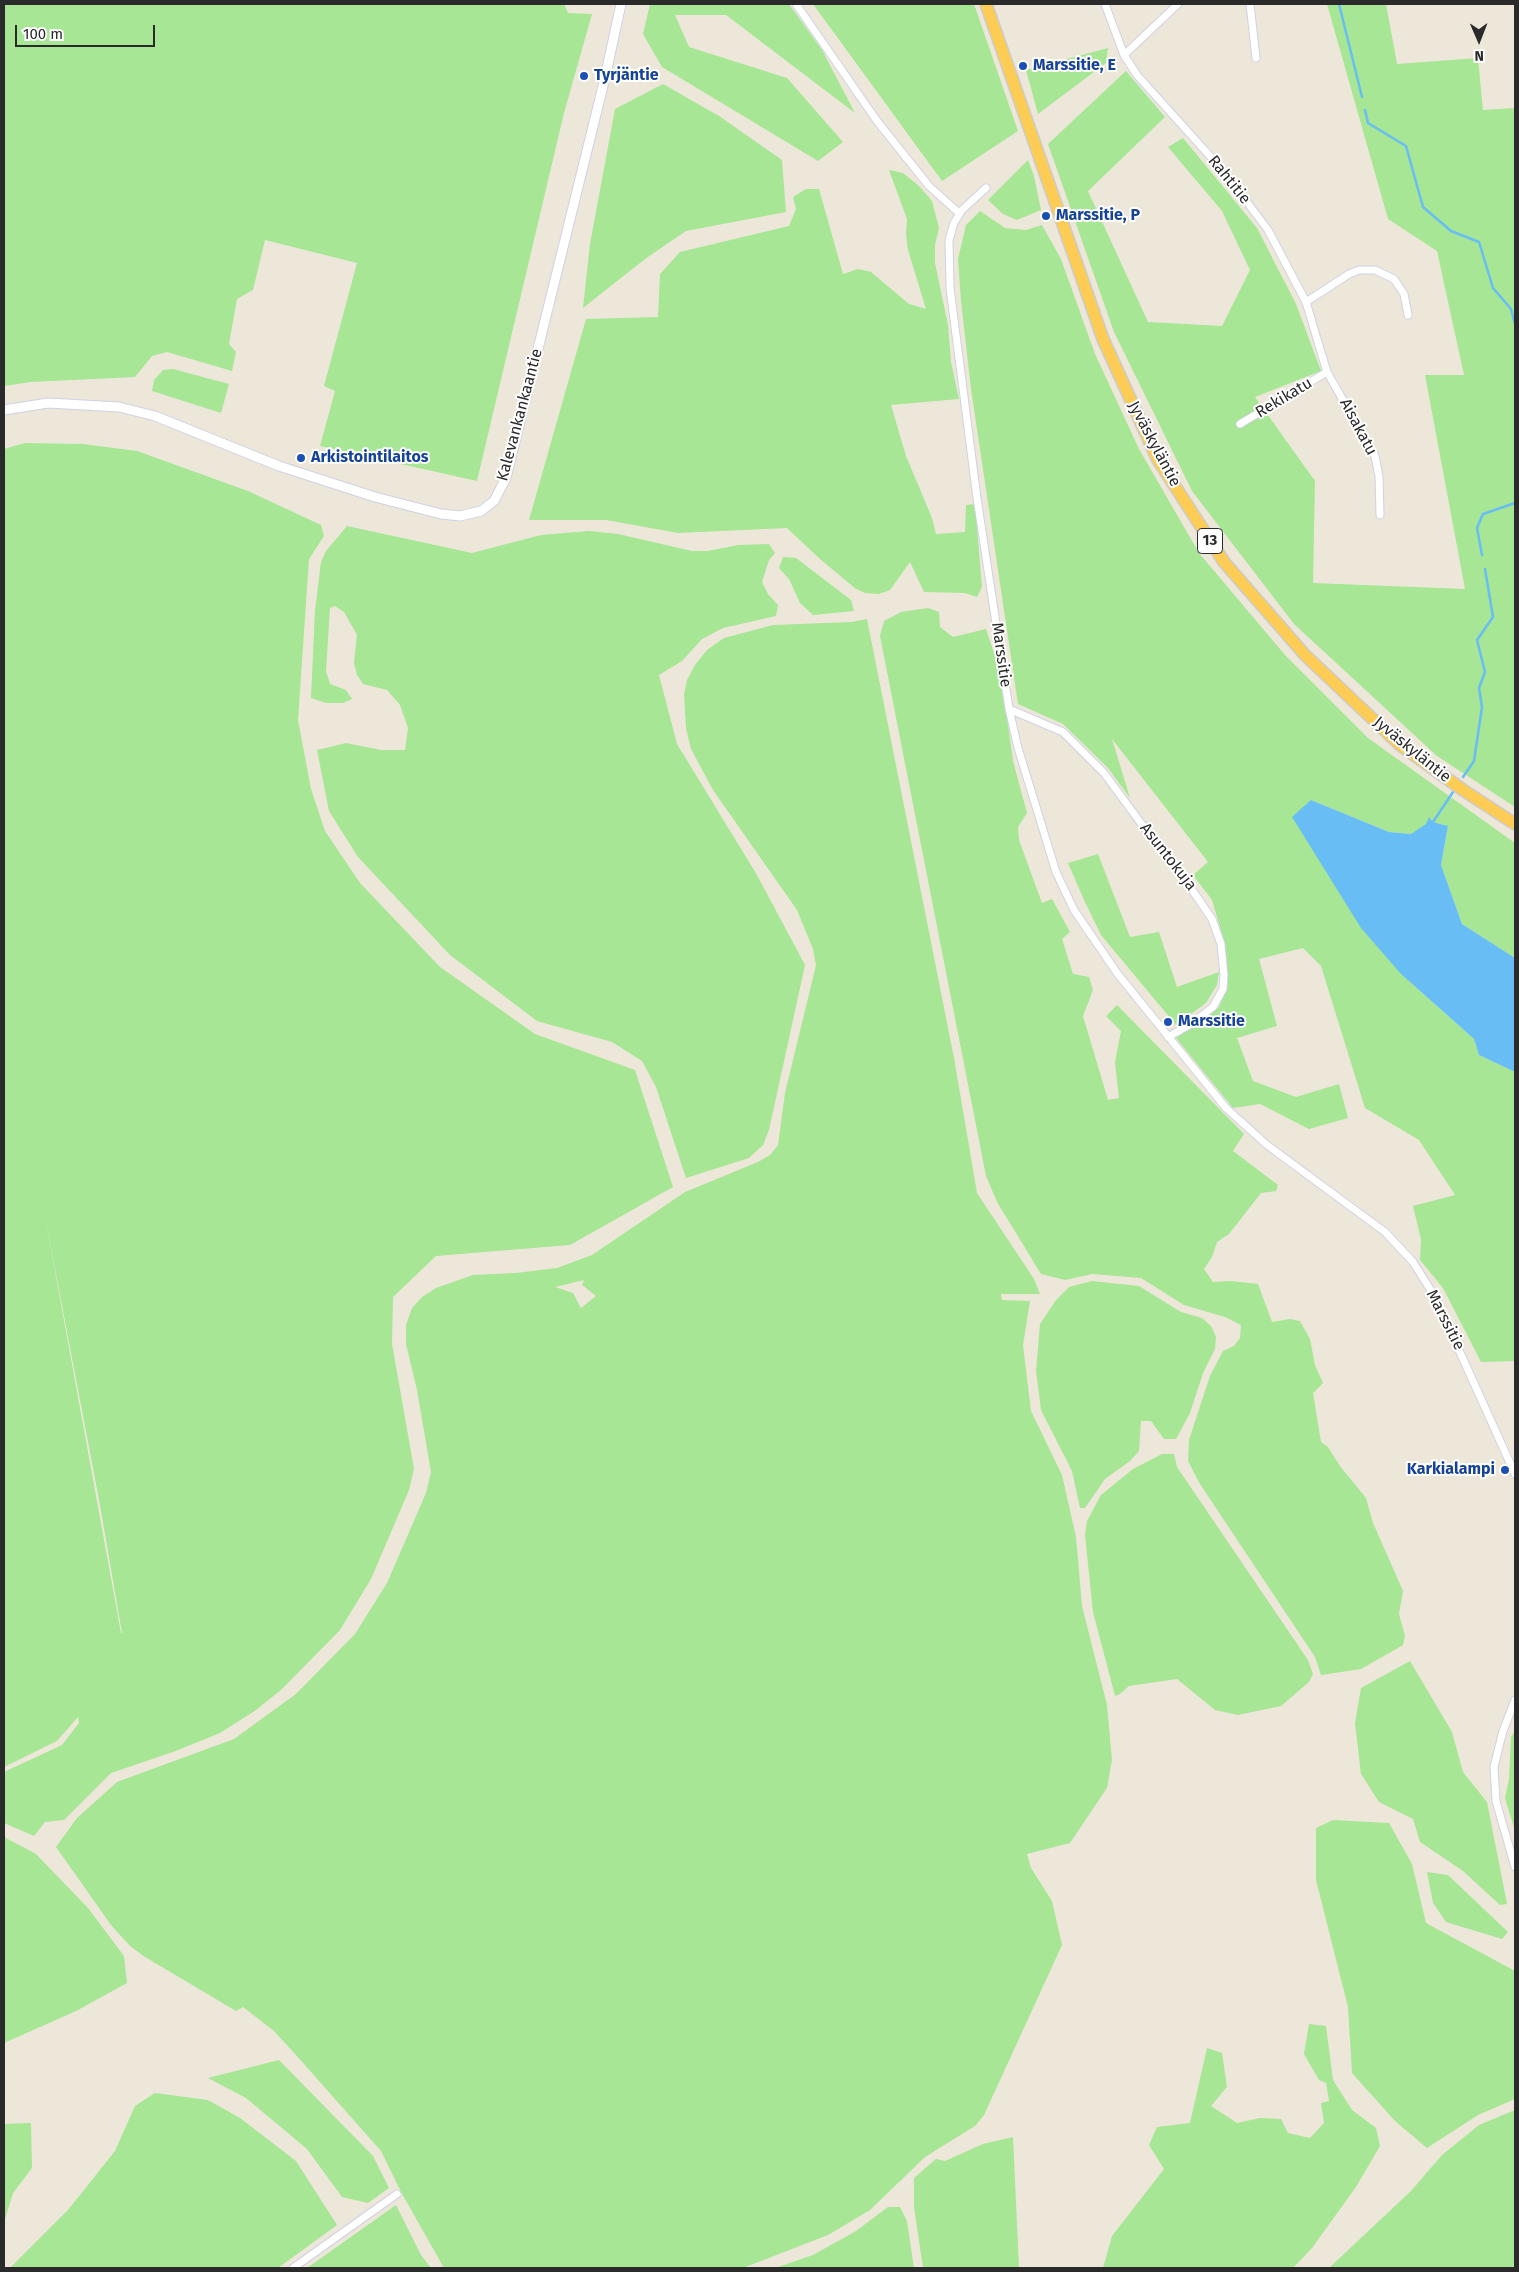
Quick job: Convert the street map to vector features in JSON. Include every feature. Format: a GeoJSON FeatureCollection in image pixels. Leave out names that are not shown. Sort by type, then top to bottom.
{"type":"FeatureCollection","features":[{"type":"Feature","properties":{"kind":"highway","name":"Jyväskyläntie"},"geometry":{"type":"LineString","coordinates":[[986,4],[1102,339],[1158,460],[1224,562],[1305,655],[1399,744],[1463,790],[1515,824]]}},
{"type":"Feature","properties":{"kind":"street","name":"Kalevankankaantie"},"geometry":{"type":"LineString","coordinates":[[4,410],[48,403],[119,407],[156,416],[279,466],[366,494],[441,514],[460,516],[481,512],[494,501],[506,478],[602,92],[621,4]]}},
{"type":"Feature","properties":{"kind":"street"},"geometry":{"type":"LineString","coordinates":[[796,4],[877,122],[929,186],[959,213]]}},
{"type":"Feature","properties":{"kind":"street","name":"Rahtitie"},"geometry":{"type":"LineString","coordinates":[[1105,4],[1124,55],[1137,75],[1226,174],[1268,230],[1306,302],[1328,372]]}},
{"type":"Feature","properties":{"kind":"street"},"geometry":{"type":"LineString","coordinates":[[1124,55],[1178,4]]}},
{"type":"Feature","properties":{"kind":"street"},"geometry":{"type":"LineString","coordinates":[[1250,4],[1256,58]]}},
{"type":"Feature","properties":{"kind":"street","name":"Marssitie"},"geometry":{"type":"LineString","coordinates":[[986,188],[959,213],[949,240],[950,288],[977,498],[1009,709],[1018,748],[1056,872],[1074,910],[1117,973],[1226,1108],[1267,1145],[1385,1232],[1413,1262],[1436,1297],[1515,1474]]}},
{"type":"Feature","properties":{"kind":"street"},"geometry":{"type":"LineString","coordinates":[[1306,302],[1349,274],[1359,270],[1375,270],[1394,279],[1404,294],[1408,315]]}},
{"type":"Feature","properties":{"kind":"street","name":"Rekikatu"},"geometry":{"type":"LineString","coordinates":[[1240,424],[1328,372]]}},
{"type":"Feature","properties":{"kind":"street","name":"Aisakatu"},"geometry":{"type":"LineString","coordinates":[[1328,372],[1375,456],[1380,515]]}},
{"type":"Feature","properties":{"kind":"street","name":"Asuntokuja"},"geometry":{"type":"LineString","coordinates":[[1009,709],[1063,732],[1104,773],[1185,879],[1212,918],[1221,944],[1224,974],[1223,989],[1213,1007],[1191,1024],[1168,1037]]}},
{"type":"Feature","properties":{"kind":"street"},"geometry":{"type":"LineString","coordinates":[[1515,1700],[1500,1740],[1494,1774],[1496,1801],[1515,1867]]}},
{"type":"Feature","properties":{"kind":"street"},"geometry":{"type":"LineString","coordinates":[[293,2268],[397,2194]]}},
{"type":"Feature","properties":{"kind":"green space"},"geometry":{"type":"Polygon","coordinates":[[[4,4],[564,4],[568,13],[592,14],[564,113],[477,481],[320,446],[335,391],[324,386],[357,263],[265,240],[253,290],[237,299],[229,344],[236,352],[232,371],[167,352],[152,356],[135,377],[31,382],[4,386],[4,4]]]}},
{"type":"Feature","properties":{"kind":"green space"},"geometry":{"type":"Polygon","coordinates":[[[650,4],[789,4],[822,50],[855,113],[726,15],[675,15],[689,47],[787,78],[843,142],[818,161],[662,67],[643,34],[650,4]]]}},
{"type":"Feature","properties":{"kind":"green space"},"geometry":{"type":"Polygon","coordinates":[[[813,4],[974,4],[1018,131],[942,181],[813,4]]]}},
{"type":"Feature","properties":{"kind":"green space"},"geometry":{"type":"Polygon","coordinates":[[[1327,4],[1386,4],[1397,64],[1478,58],[1483,110],[1515,108],[1515,807],[1437,756],[1294,624],[1192,491],[1114,332],[1048,144],[1126,71],[1165,117],[1088,191],[1148,322],[1222,326],[1250,270],[1222,211],[1168,147],[1183,138],[1257,228],[1296,304],[1321,371],[1255,397],[1315,481],[1313,583],[1465,589],[1425,375],[1464,375],[1437,251],[1388,219],[1327,4]]]}},
{"type":"Feature","properties":{"kind":"green space"},"geometry":{"type":"Polygon","coordinates":[[[1108,48],[1106,63],[1038,114],[1026,70],[1108,48]]]}},
{"type":"Feature","properties":{"kind":"green space"},"geometry":{"type":"Polygon","coordinates":[[[663,84],[719,116],[782,160],[786,212],[686,231],[645,259],[583,308],[590,244],[615,109],[663,84]]]}},
{"type":"Feature","properties":{"kind":"green space"},"geometry":{"type":"Polygon","coordinates":[[[1028,160],[1034,176],[1041,210],[1017,220],[1003,214],[988,200],[1028,160]]]}},
{"type":"Feature","properties":{"kind":"green space"},"geometry":{"type":"Polygon","coordinates":[[[889,170],[903,173],[919,186],[932,201],[939,228],[935,245],[935,263],[948,325],[951,362],[959,399],[891,405],[906,456],[932,518],[936,534],[965,532],[966,505],[975,504],[982,587],[977,597],[965,593],[924,592],[910,562],[890,590],[879,594],[865,593],[856,589],[820,559],[787,528],[678,533],[606,520],[529,520],[586,319],[658,317],[660,274],[680,252],[789,226],[796,209],[793,197],[806,189],[819,189],[843,274],[858,269],[871,272],[909,304],[926,309],[908,250],[907,219],[889,170]]]}},
{"type":"Feature","properties":{"kind":"green space"},"geometry":{"type":"Polygon","coordinates":[[[980,211],[1005,228],[1026,230],[1042,225],[1061,259],[1095,354],[1139,449],[1199,553],[1285,655],[1368,738],[1515,843],[1515,958],[1462,924],[1441,865],[1448,826],[1433,822],[1411,834],[1389,832],[1311,800],[1401,974],[1474,1039],[1479,1055],[1515,1072],[1515,1361],[1481,1362],[1443,1288],[1420,1260],[1421,1239],[1413,1206],[1455,1195],[1419,1140],[1365,1108],[1321,966],[1303,948],[1259,959],[1277,1026],[1237,1038],[1253,1081],[1296,1097],[1339,1084],[1348,1118],[1309,1129],[1260,1104],[1233,1108],[1176,1038],[1219,1007],[1228,986],[1224,941],[1212,900],[1193,875],[1208,862],[1112,739],[1130,798],[1108,768],[1063,724],[1018,704],[971,389],[961,301],[958,259],[966,225],[980,211]]]}},
{"type":"Feature","properties":{"kind":"green space"},"geometry":{"type":"Polygon","coordinates":[[[173,369],[229,384],[221,413],[152,391],[154,380],[163,370],[173,369]]]}},
{"type":"Feature","properties":{"kind":"green space"},"geometry":{"type":"Polygon","coordinates":[[[25,443],[83,444],[137,451],[248,491],[321,525],[324,536],[309,559],[298,720],[311,789],[325,831],[360,883],[440,967],[535,1034],[635,1070],[673,1187],[570,1245],[436,1256],[393,1297],[392,1344],[414,1469],[409,1490],[371,1579],[340,1630],[282,1689],[256,1710],[220,1733],[173,1752],[111,1773],[64,1820],[45,1822],[34,1836],[4,1823],[4,1772],[62,1745],[79,1723],[78,1717],[57,1741],[4,1767],[4,449],[25,443]],[[45,1216],[122,1633],[100,1505],[45,1216]]]}},
{"type":"Feature","properties":{"kind":"green space"},"geometry":{"type":"Polygon","coordinates":[[[347,526],[472,553],[541,535],[589,531],[618,534],[692,551],[708,551],[738,545],[769,544],[775,553],[769,560],[762,582],[768,594],[778,605],[776,616],[723,628],[702,639],[682,661],[659,675],[677,744],[757,875],[805,965],[769,1130],[763,1145],[749,1158],[686,1178],[656,1087],[642,1061],[612,1042],[537,1021],[450,955],[358,857],[329,811],[317,750],[346,743],[381,750],[405,750],[408,728],[400,705],[387,690],[363,684],[357,675],[354,663],[357,635],[344,612],[335,606],[330,608],[326,671],[330,684],[346,690],[352,699],[343,703],[326,703],[311,698],[315,610],[321,562],[326,551],[347,526]]]}},
{"type":"Feature","properties":{"kind":"green space"},"geometry":{"type":"Polygon","coordinates":[[[783,557],[796,558],[851,600],[854,611],[813,615],[800,603],[789,579],[779,568],[783,557]]]}},
{"type":"Feature","properties":{"kind":"green space"},"geometry":{"type":"Polygon","coordinates":[[[928,608],[939,612],[940,627],[953,637],[986,629],[1001,674],[1013,761],[1027,813],[1018,827],[1019,840],[1042,903],[1052,899],[1070,932],[1062,939],[1073,974],[1089,977],[1093,990],[1083,1016],[1108,1100],[1119,1098],[1115,1062],[1121,1031],[1106,1016],[1117,1005],[1244,1134],[1233,1151],[1278,1185],[1276,1191],[1261,1193],[1229,1234],[1217,1242],[1212,1257],[1204,1269],[1213,1282],[1230,1281],[1258,1284],[1272,1322],[1290,1319],[1300,1321],[1310,1339],[1315,1365],[1323,1383],[1313,1393],[1321,1442],[1328,1447],[1340,1466],[1366,1498],[1373,1523],[1403,1591],[1399,1614],[1405,1636],[1403,1645],[1361,1669],[1321,1675],[1315,1657],[1200,1484],[1188,1461],[1189,1440],[1210,1376],[1223,1351],[1234,1346],[1240,1338],[1241,1325],[1225,1317],[1184,1305],[1141,1278],[1092,1274],[1065,1280],[1041,1274],[997,1202],[986,1176],[880,636],[884,621],[901,612],[928,608]]]}},
{"type":"Feature","properties":{"kind":"green space"},"geometry":{"type":"Polygon","coordinates":[[[867,619],[954,1058],[977,1193],[1034,1279],[1040,1294],[1001,1294],[1002,1300],[1030,1301],[1023,1345],[1031,1411],[1062,1475],[1076,1537],[1082,1606],[1107,1705],[1112,1760],[1107,1788],[1070,1843],[1027,1854],[1031,1868],[1052,1901],[1062,1945],[984,2115],[975,2126],[925,2157],[870,2210],[828,2235],[743,2268],[444,2268],[401,2192],[381,2151],[274,2031],[243,2007],[236,2011],[145,1957],[130,1946],[111,1925],[56,1847],[77,1818],[117,1782],[234,1739],[296,1694],[355,1634],[387,1583],[426,1493],[431,1472],[417,1390],[406,1344],[406,1325],[412,1308],[422,1297],[436,1288],[473,1275],[516,1273],[557,1268],[592,1255],[685,1192],[758,1162],[770,1155],[778,1145],[785,1093],[816,965],[813,949],[797,910],[713,790],[691,749],[686,728],[684,694],[687,680],[695,665],[707,650],[724,638],[773,625],[852,622],[867,619]],[[584,1280],[555,1287],[573,1293],[581,1308],[596,1296],[582,1285],[584,1280]]]}},
{"type":"Feature","properties":{"kind":"green space"},"geometry":{"type":"Polygon","coordinates":[[[1098,854],[1130,937],[1159,932],[1177,987],[1219,972],[1217,985],[1206,1003],[1176,1025],[1101,935],[1084,900],[1068,863],[1098,854]]]}},
{"type":"Feature","properties":{"kind":"green space"},"geometry":{"type":"Polygon","coordinates":[[[1092,1281],[1139,1286],[1181,1312],[1202,1318],[1211,1326],[1216,1337],[1215,1349],[1203,1373],[1190,1413],[1176,1439],[1164,1439],[1151,1421],[1141,1421],[1139,1451],[1130,1461],[1105,1479],[1085,1508],[1080,1508],[1072,1471],[1041,1410],[1036,1371],[1040,1324],[1056,1300],[1069,1287],[1092,1281]]]}},
{"type":"Feature","properties":{"kind":"green space"},"geometry":{"type":"Polygon","coordinates":[[[1162,1454],[1174,1454],[1177,1467],[1308,1660],[1313,1674],[1309,1682],[1281,1706],[1238,1715],[1215,1710],[1177,1679],[1129,1686],[1115,1696],[1093,1612],[1085,1535],[1087,1521],[1101,1495],[1133,1469],[1162,1454]]]}},
{"type":"Feature","properties":{"kind":"green space"},"geometry":{"type":"Polygon","coordinates":[[[1410,1661],[1452,1732],[1463,1772],[1487,1802],[1507,1904],[1500,1905],[1463,1871],[1420,1842],[1413,1819],[1379,1802],[1361,1774],[1355,1723],[1361,1688],[1410,1661]]]}},
{"type":"Feature","properties":{"kind":"green space"},"geometry":{"type":"Polygon","coordinates":[[[1515,1731],[1515,1831],[1505,1798],[1509,1779],[1511,1737],[1515,1731]]]}},
{"type":"Feature","properties":{"kind":"green space"},"geometry":{"type":"Polygon","coordinates":[[[1333,1820],[1389,1823],[1412,1864],[1426,1923],[1515,1971],[1515,2099],[1478,2115],[1427,2148],[1395,2121],[1352,2073],[1348,2007],[1316,1880],[1316,1828],[1333,1820]]]}},
{"type":"Feature","properties":{"kind":"green space"},"geometry":{"type":"Polygon","coordinates":[[[4,1837],[36,1854],[88,1908],[124,1956],[127,1983],[76,2011],[4,2043],[4,1837]]]}},
{"type":"Feature","properties":{"kind":"green space"},"geometry":{"type":"Polygon","coordinates":[[[1427,1872],[1448,1875],[1508,1932],[1502,1939],[1446,1922],[1433,1903],[1427,1872]]]}},
{"type":"Feature","properties":{"kind":"green space"},"geometry":{"type":"Polygon","coordinates":[[[1309,2024],[1326,2026],[1333,2080],[1352,2110],[1376,2128],[1380,2146],[1356,2187],[1312,2248],[1293,2268],[1103,2268],[1112,2236],[1164,2169],[1149,2145],[1157,2127],[1190,2123],[1207,2048],[1222,2053],[1227,2087],[1211,2106],[1237,2123],[1260,2118],[1281,2119],[1288,2133],[1310,2138],[1324,2123],[1321,2103],[1329,2101],[1326,2083],[1319,2080],[1304,2054],[1309,2024]]]}},
{"type":"Feature","properties":{"kind":"green space"},"geometry":{"type":"Polygon","coordinates":[[[279,2060],[373,2156],[389,2188],[368,2203],[342,2197],[307,2149],[246,2098],[208,2078],[279,2060]]]}},
{"type":"Feature","properties":{"kind":"green space"},"geometry":{"type":"Polygon","coordinates":[[[155,2093],[208,2100],[240,2118],[296,2161],[337,2225],[278,2268],[10,2268],[68,2210],[115,2151],[135,2106],[155,2093]]]}},
{"type":"Feature","properties":{"kind":"green space"},"geometry":{"type":"Polygon","coordinates":[[[1515,2110],[1515,2268],[1329,2268],[1411,2191],[1442,2155],[1479,2125],[1515,2110]]]}},
{"type":"Feature","properties":{"kind":"green space"},"geometry":{"type":"Polygon","coordinates":[[[31,2123],[32,2168],[13,2193],[4,2223],[4,2124],[31,2123]]]}},
{"type":"Feature","properties":{"kind":"green space"},"geometry":{"type":"Polygon","coordinates":[[[1013,2137],[1019,2268],[923,2268],[914,2207],[914,2178],[936,2159],[945,2161],[983,2144],[1013,2137]]]}},
{"type":"Feature","properties":{"kind":"green space"},"geometry":{"type":"Polygon","coordinates":[[[396,2205],[421,2255],[431,2268],[307,2268],[396,2205]]]}},
{"type":"Feature","properties":{"kind":"green space"},"geometry":{"type":"Polygon","coordinates":[[[888,2207],[900,2207],[907,2221],[914,2268],[775,2268],[813,2255],[856,2231],[888,2207]]]}},
{"type":"Feature","properties":{"kind":"water"},"geometry":{"type":"Polygon","coordinates":[[[1311,800],[1389,832],[1411,834],[1426,824],[1429,817],[1433,822],[1448,826],[1441,865],[1462,924],[1515,958],[1515,1072],[1479,1055],[1474,1039],[1401,974],[1361,928],[1292,817],[1311,800]]]}},
{"type":"Feature","properties":{"kind":"waterway"},"geometry":{"type":"LineString","coordinates":[[1339,4],[1362,97]]}},
{"type":"Feature","properties":{"kind":"waterway"},"geometry":{"type":"LineString","coordinates":[[1365,110],[1368,123],[1406,146],[1423,207],[1451,231],[1479,242],[1493,288],[1511,309],[1515,324]]}},
{"type":"Feature","properties":{"kind":"waterway"},"geometry":{"type":"LineString","coordinates":[[1482,555],[1477,528],[1483,514],[1515,503]]}},
{"type":"Feature","properties":{"kind":"waterway"},"geometry":{"type":"LineString","coordinates":[[1463,777],[1474,761],[1482,707],[1479,688],[1485,672],[1477,640],[1493,617],[1485,569]]}},
{"type":"Feature","properties":{"kind":"waterway"},"geometry":{"type":"LineString","coordinates":[[1433,822],[1453,792]]}},
{"type":"Feature","properties":{"kind":"place","name":"Marssitie, E"},"geometry":{"type":"Point","coordinates":[1023,66]}},
{"type":"Feature","properties":{"kind":"place","name":"Tyrjäntie"},"geometry":{"type":"Point","coordinates":[584,76]}},
{"type":"Feature","properties":{"kind":"place","name":"Marssitie, P"},"geometry":{"type":"Point","coordinates":[1046,216]}},
{"type":"Feature","properties":{"kind":"place","name":"Arkistointilaitos"},"geometry":{"type":"Point","coordinates":[301,458]}},
{"type":"Feature","properties":{"kind":"place","name":"Marssitie"},"geometry":{"type":"Point","coordinates":[1168,1022]}},
{"type":"Feature","properties":{"kind":"place","name":"Karkialampi"},"geometry":{"type":"Point","coordinates":[1505,1470]}}]}
